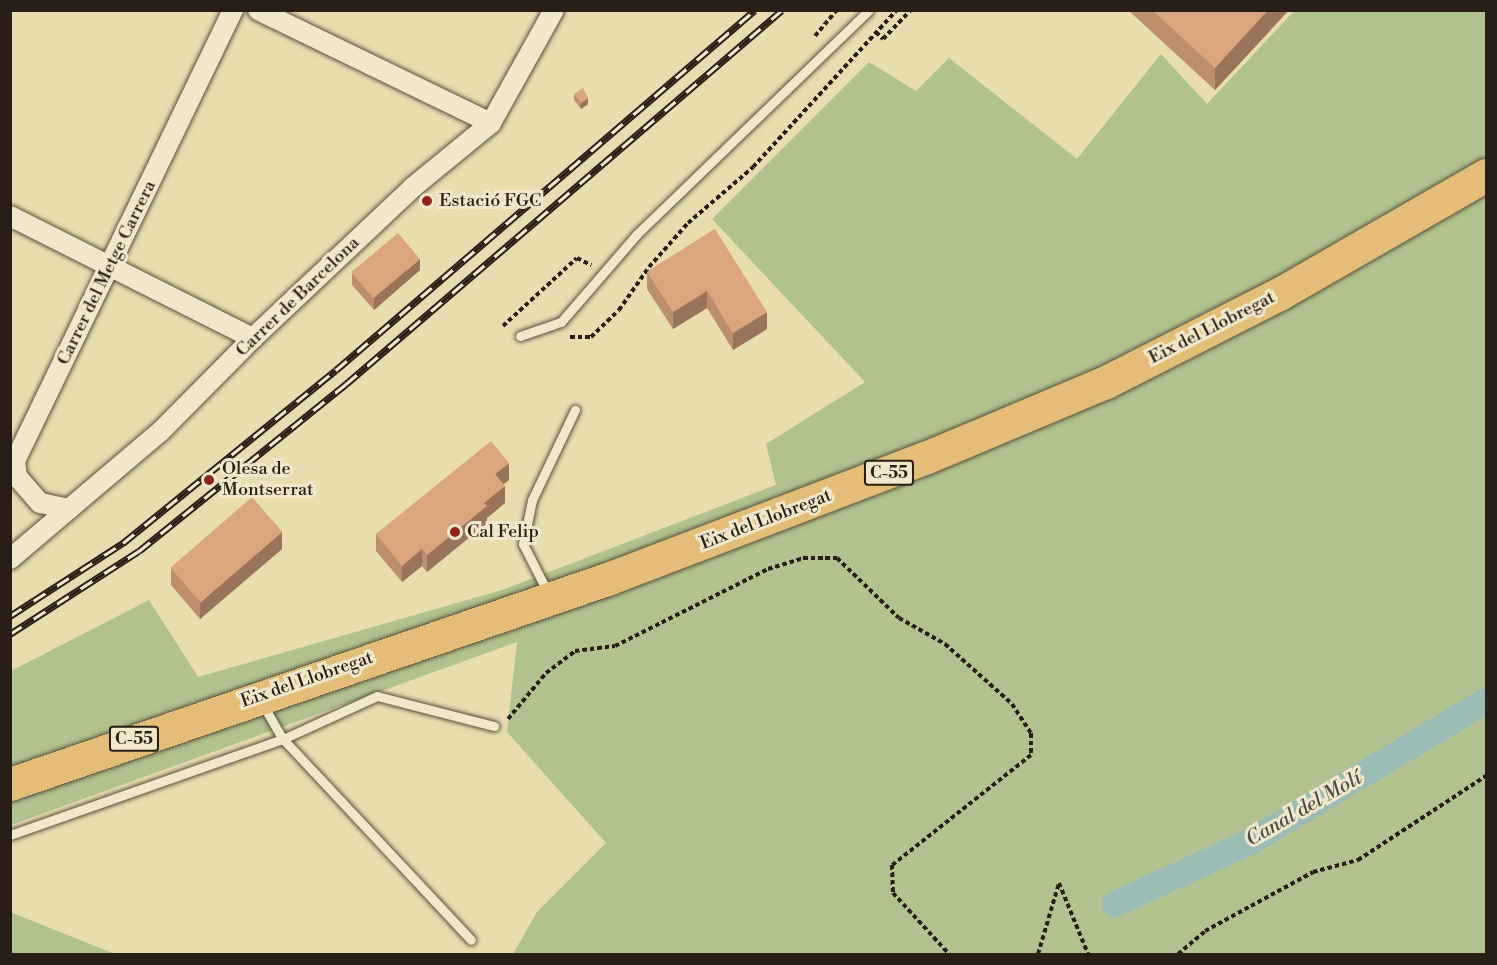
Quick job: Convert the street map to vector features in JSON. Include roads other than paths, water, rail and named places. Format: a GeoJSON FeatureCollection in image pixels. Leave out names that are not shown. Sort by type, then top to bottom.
{"type":"FeatureCollection","features":[{"type":"Feature","properties":{"kind":"highway","name":"Eix del Llobregat"},"geometry":{"type":"LineString","coordinates":[[10,784],[767,522],[1106,382],[1279,294],[1486,175]]}},
{"type":"Feature","properties":{"kind":"street","name":"Carrer del Metge Carrera"},"geometry":{"type":"LineString","coordinates":[[69,509],[40,504],[17,477],[13,460],[112,265],[233,10]]}},
{"type":"Feature","properties":{"kind":"street"},"geometry":{"type":"LineString","coordinates":[[258,10],[491,123]]}},
{"type":"Feature","properties":{"kind":"street","name":"Carrer de Barcelona"},"geometry":{"type":"LineString","coordinates":[[10,559],[160,432],[253,338],[412,188],[491,123],[554,10]]}},
{"type":"Feature","properties":{"kind":"street"},"geometry":{"type":"LineString","coordinates":[[10,216],[112,265],[253,338]]}},
{"type":"Feature","properties":{"kind":"lane"},"geometry":{"type":"LineString","coordinates":[[520,336],[561,322],[637,234],[869,10]]}},
{"type":"Feature","properties":{"kind":"lane"},"geometry":{"type":"LineString","coordinates":[[550,598],[523,544],[532,500],[574,410]]}},
{"type":"Feature","properties":{"kind":"lane"},"geometry":{"type":"LineString","coordinates":[[10,835],[284,739],[376,696],[494,726]]}},
{"type":"Feature","properties":{"kind":"lane"},"geometry":{"type":"LineString","coordinates":[[258,697],[284,739],[471,940]]}},
{"type":"Feature","properties":{"kind":"waterway","name":"Canal del Molí"},"geometry":{"type":"LineString","coordinates":[[1115,904],[1250,842],[1486,701]]}},
{"type":"Feature","properties":{"kind":"railway"},"geometry":{"type":"LineString","coordinates":[[10,616],[123,543],[336,370],[755,10]]}},
{"type":"Feature","properties":{"kind":"railway"},"geometry":{"type":"LineString","coordinates":[[10,634],[139,551],[346,384],[782,10]]}},
{"type":"Feature","properties":{"kind":"place","name":"Estació FGC"},"geometry":{"type":"Point","coordinates":[427,201]}},
{"type":"Feature","properties":{"kind":"place","name":"Olesa de Montserrat"},"geometry":{"type":"Point","coordinates":[209,480]}},
{"type":"Feature","properties":{"kind":"place","name":"Cal Felip"},"geometry":{"type":"Point","coordinates":[455,532]}}]}
